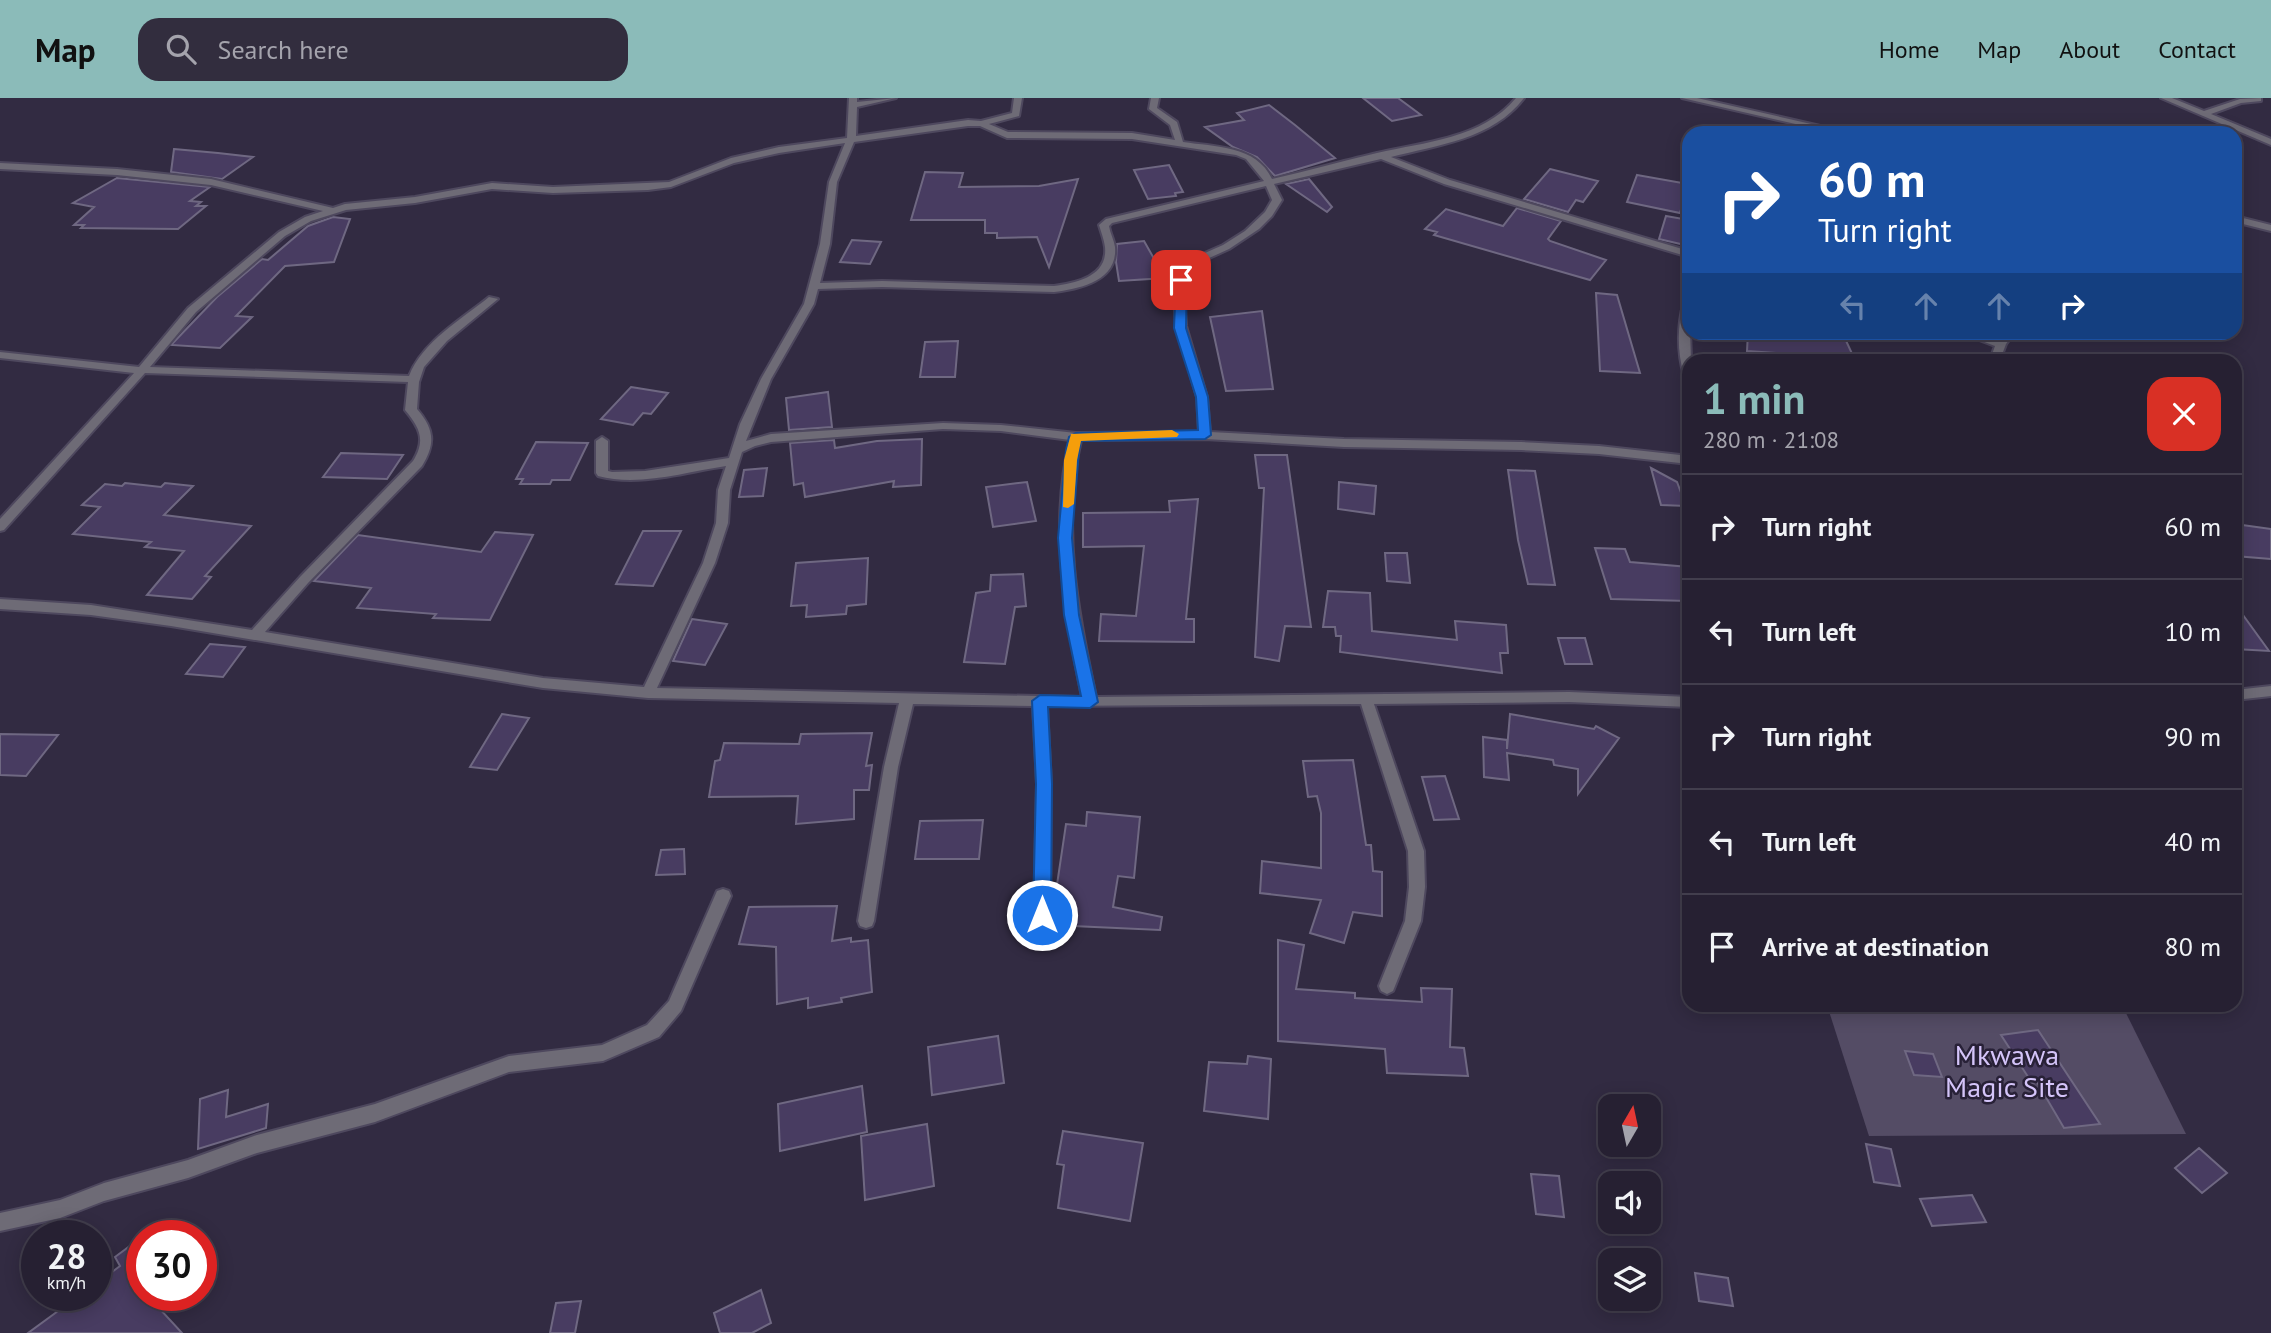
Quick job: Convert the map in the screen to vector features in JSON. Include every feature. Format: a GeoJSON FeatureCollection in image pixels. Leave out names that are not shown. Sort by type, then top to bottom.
{"type":"FeatureCollection","features":[{"type":"Feature","properties":{"kind":"street"},"geometry":{"type":"LineString","coordinates":[[648,693],[709,563],[722,523],[724,490],[765,379],[803,317],[825,244],[833,182],[851,139],[853,102],[892,98]]}},
{"type":"Feature","properties":{"kind":"street"},"geometry":{"type":"LineString","coordinates":[[0,527],[142,370],[192,310],[242,265],[282,234],[309,219],[334,211],[502,185],[553,190],[671,184],[731,161],[945,125],[981,124],[1016,114],[1018,98]]}},
{"type":"Feature","properties":{"kind":"street"},"geometry":{"type":"LineString","coordinates":[[1155,98],[1153,109],[1174,124],[1179,141]]}},
{"type":"Feature","properties":{"kind":"street"},"geometry":{"type":"LineString","coordinates":[[813,286],[882,284],[1054,289],[1080,285],[1094,279],[1104,270],[1110,248],[1104,225],[1109,221],[1473,132],[1505,116],[1520,98]]}},
{"type":"Feature","properties":{"kind":"street"},"geometry":{"type":"LineString","coordinates":[[1686,98],[1723,102],[1819,126]]}},
{"type":"Feature","properties":{"kind":"street"},"geometry":{"type":"LineString","coordinates":[[2165,98],[2232,126]]}},
{"type":"Feature","properties":{"kind":"street"},"geometry":{"type":"LineString","coordinates":[[2203,114],[2240,101],[2258,99]]}},
{"type":"Feature","properties":{"kind":"street"},"geometry":{"type":"LineString","coordinates":[[981,124],[1007,135],[1102,134],[1179,141],[1245,155],[1271,182],[1277,200],[1270,214],[1224,248],[1196,258],[1185,270],[1181,280],[1180,328],[1202,397],[1205,435]]}},
{"type":"Feature","properties":{"kind":"street"},"geometry":{"type":"LineString","coordinates":[[2242,130],[2271,142]]}},
{"type":"Feature","properties":{"kind":"street"},"geometry":{"type":"LineString","coordinates":[[1379,155],[1447,182],[1682,252]]}},
{"type":"Feature","properties":{"kind":"street"},"geometry":{"type":"LineString","coordinates":[[0,166],[73,172],[117,172],[211,182],[334,211]]}},
{"type":"Feature","properties":{"kind":"street"},"geometry":{"type":"LineString","coordinates":[[2242,221],[2271,228]]}},
{"type":"Feature","properties":{"kind":"street"},"geometry":{"type":"LineString","coordinates":[[256,634],[304,580],[418,463],[427,449],[425,424],[411,410],[414,379],[419,367],[454,331],[493,299]]}},
{"type":"Feature","properties":{"kind":"street"},"geometry":{"type":"LineString","coordinates":[[1988,340],[2001,344]]}},
{"type":"Feature","properties":{"kind":"street"},"geometry":{"type":"LineString","coordinates":[[1997,354],[2004,340]]}},
{"type":"Feature","properties":{"kind":"street"},"geometry":{"type":"LineString","coordinates":[[0,355],[142,370],[414,379]]}},
{"type":"Feature","properties":{"kind":"street"},"geometry":{"type":"LineString","coordinates":[[602,441],[602,472],[612,477],[654,473],[735,456],[751,443],[771,438],[908,427],[991,428],[1076,437],[1205,435],[1344,443],[1521,446],[1599,450],[1682,459]]}},
{"type":"Feature","properties":{"kind":"street"},"geometry":{"type":"LineString","coordinates":[[1076,437],[1070,460],[1065,538],[1071,615],[1090,702]]}},
{"type":"Feature","properties":{"kind":"street"},"geometry":{"type":"LineString","coordinates":[[0,604],[91,610],[256,634],[543,683],[648,693],[1090,702],[1569,697],[1682,702]]}},
{"type":"Feature","properties":{"kind":"street"},"geometry":{"type":"LineString","coordinates":[[2242,694],[2271,691]]}},
{"type":"Feature","properties":{"kind":"street"},"geometry":{"type":"LineString","coordinates":[[866,920],[891,767],[907,699]]}},
{"type":"Feature","properties":{"kind":"street"},"geometry":{"type":"LineString","coordinates":[[1366,700],[1416,851],[1417,887],[1413,921],[1387,986]]}},
{"type":"Feature","properties":{"kind":"street"},"geometry":{"type":"LineString","coordinates":[[1040,701],[1044,784],[1042,915]]}},
{"type":"Feature","properties":{"kind":"street"},"geometry":{"type":"LineString","coordinates":[[0,1222],[60,1209],[104,1192],[188,1169],[257,1144],[375,1113],[509,1064],[603,1052],[653,1031],[675,1006],[723,896]]}},
{"type":"Feature","properties":{"kind":"green space","name":"Mkwawa Magic Site"},"geometry":{"type":"Polygon","coordinates":[[[1829,1012],[2125,1012],[2186,1134],[1869,1136],[1829,1012]]]}},
{"type":"Feature","properties":{"kind":"building"},"geometry":{"type":"Polygon","coordinates":[[[1363,98],[1398,98],[1421,115],[1392,121],[1363,98]]]}},
{"type":"Feature","properties":{"kind":"building"},"geometry":{"type":"Polygon","coordinates":[[[1269,105],[1335,158],[1275,176],[1257,157],[1233,147],[1205,127],[1244,120],[1237,113],[1269,105]]]}},
{"type":"Feature","properties":{"kind":"building"},"geometry":{"type":"Polygon","coordinates":[[[174,149],[253,157],[222,179],[171,172],[174,149]]]}},
{"type":"Feature","properties":{"kind":"building"},"geometry":{"type":"Polygon","coordinates":[[[1169,165],[1183,192],[1175,193],[1176,196],[1148,199],[1134,170],[1169,165]]]}},
{"type":"Feature","properties":{"kind":"building"},"geometry":{"type":"Polygon","coordinates":[[[1550,169],[1598,181],[1583,202],[1576,200],[1568,212],[1524,199],[1550,169]]]}},
{"type":"Feature","properties":{"kind":"building"},"geometry":{"type":"Polygon","coordinates":[[[925,172],[963,173],[959,187],[1039,186],[1078,179],[1049,267],[1037,237],[997,238],[997,233],[985,233],[985,220],[911,220],[925,172]]]}},
{"type":"Feature","properties":{"kind":"building"},"geometry":{"type":"Polygon","coordinates":[[[1637,175],[1682,183],[1680,213],[1627,202],[1637,175]]]}},
{"type":"Feature","properties":{"kind":"building"},"geometry":{"type":"Polygon","coordinates":[[[117,178],[210,187],[190,201],[201,202],[196,206],[206,206],[178,229],[81,228],[84,225],[74,225],[94,207],[73,203],[117,178]]]}},
{"type":"Feature","properties":{"kind":"building"},"geometry":{"type":"Polygon","coordinates":[[[1309,179],[1332,207],[1327,212],[1286,184],[1309,179]]]}},
{"type":"Feature","properties":{"kind":"building"},"geometry":{"type":"Polygon","coordinates":[[[1517,208],[1561,221],[1548,239],[1550,241],[1606,260],[1590,280],[1434,235],[1437,232],[1425,229],[1446,209],[1503,226],[1517,208]]]}},
{"type":"Feature","properties":{"kind":"building"},"geometry":{"type":"Polygon","coordinates":[[[1666,216],[1682,219],[1682,244],[1659,239],[1666,216]]]}},
{"type":"Feature","properties":{"kind":"building"},"geometry":{"type":"Polygon","coordinates":[[[333,217],[350,219],[334,262],[285,266],[236,316],[252,317],[220,348],[171,345],[217,297],[262,259],[268,260],[308,226],[333,217]]]}},
{"type":"Feature","properties":{"kind":"building"},"geometry":{"type":"Polygon","coordinates":[[[852,240],[881,242],[870,264],[840,262],[852,240]]]}},
{"type":"Feature","properties":{"kind":"building"},"geometry":{"type":"Polygon","coordinates":[[[1144,241],[1165,278],[1119,281],[1117,244],[1144,241]]]}},
{"type":"Feature","properties":{"kind":"building"},"geometry":{"type":"Polygon","coordinates":[[[1596,293],[1617,295],[1640,373],[1600,371],[1596,293]]]}},
{"type":"Feature","properties":{"kind":"building"},"geometry":{"type":"Polygon","coordinates":[[[1262,311],[1273,389],[1226,391],[1210,317],[1262,311]]]}},
{"type":"Feature","properties":{"kind":"building"},"geometry":{"type":"Polygon","coordinates":[[[1748,340],[1846,340],[1852,354],[1793,354],[1747,351],[1748,340]]]}},
{"type":"Feature","properties":{"kind":"building"},"geometry":{"type":"Polygon","coordinates":[[[958,341],[955,377],[920,377],[925,342],[958,341]]]}},
{"type":"Feature","properties":{"kind":"building"},"geometry":{"type":"Polygon","coordinates":[[[631,387],[668,393],[651,414],[643,413],[633,425],[601,419],[631,387]]]}},
{"type":"Feature","properties":{"kind":"building"},"geometry":{"type":"Polygon","coordinates":[[[828,392],[832,427],[789,430],[786,398],[828,392]]]}},
{"type":"Feature","properties":{"kind":"building"},"geometry":{"type":"Polygon","coordinates":[[[922,439],[921,485],[893,487],[894,481],[805,497],[803,483],[794,485],[790,443],[834,440],[835,448],[877,441],[922,439]]]}},
{"type":"Feature","properties":{"kind":"building"},"geometry":{"type":"Polygon","coordinates":[[[536,442],[588,443],[570,480],[552,480],[550,484],[520,484],[523,479],[516,479],[536,442]]]}},
{"type":"Feature","properties":{"kind":"building"},"geometry":{"type":"Polygon","coordinates":[[[341,453],[403,455],[387,479],[323,477],[341,453]]]}},
{"type":"Feature","properties":{"kind":"building"},"geometry":{"type":"Polygon","coordinates":[[[1255,455],[1287,455],[1311,627],[1285,626],[1279,661],[1255,657],[1264,488],[1259,488],[1255,455]]]}},
{"type":"Feature","properties":{"kind":"building"},"geometry":{"type":"Polygon","coordinates":[[[767,468],[763,496],[739,497],[744,470],[767,468]]]}},
{"type":"Feature","properties":{"kind":"building"},"geometry":{"type":"Polygon","coordinates":[[[1651,468],[1677,482],[1682,495],[1682,506],[1661,505],[1651,468]]]}},
{"type":"Feature","properties":{"kind":"building"},"geometry":{"type":"Polygon","coordinates":[[[1508,470],[1535,471],[1555,585],[1528,584],[1518,540],[1508,470]]]}},
{"type":"Feature","properties":{"kind":"building"},"geometry":{"type":"Polygon","coordinates":[[[1027,482],[1036,521],[993,527],[986,487],[1027,482]]]}},
{"type":"Feature","properties":{"kind":"building"},"geometry":{"type":"Polygon","coordinates":[[[1339,482],[1376,486],[1374,514],[1338,509],[1339,482]]]}},
{"type":"Feature","properties":{"kind":"building"},"geometry":{"type":"Polygon","coordinates":[[[125,483],[161,487],[165,483],[193,486],[164,515],[251,526],[205,576],[211,577],[192,599],[147,595],[184,551],[145,547],[151,542],[73,534],[100,507],[82,505],[105,484],[122,486],[125,483]]]}},
{"type":"Feature","properties":{"kind":"building"},"geometry":{"type":"Polygon","coordinates":[[[1198,499],[1186,619],[1194,619],[1194,642],[1099,641],[1101,614],[1136,616],[1144,546],[1083,547],[1083,513],[1170,512],[1169,501],[1198,499]]]}},
{"type":"Feature","properties":{"kind":"building"},"geometry":{"type":"Polygon","coordinates":[[[2242,525],[2271,529],[2271,559],[2242,557],[2242,525]]]}},
{"type":"Feature","properties":{"kind":"building"},"geometry":{"type":"Polygon","coordinates":[[[643,531],[681,531],[653,586],[616,584],[643,531]]]}},
{"type":"Feature","properties":{"kind":"building"},"geometry":{"type":"Polygon","coordinates":[[[495,532],[533,535],[490,620],[433,618],[436,614],[357,608],[371,588],[314,581],[358,535],[481,552],[495,532]]]}},
{"type":"Feature","properties":{"kind":"building"},"geometry":{"type":"Polygon","coordinates":[[[1595,548],[1625,549],[1630,562],[1682,566],[1682,601],[1611,599],[1595,548]]]}},
{"type":"Feature","properties":{"kind":"building"},"geometry":{"type":"Polygon","coordinates":[[[1385,553],[1407,553],[1410,583],[1387,581],[1385,553]]]}},
{"type":"Feature","properties":{"kind":"building"},"geometry":{"type":"Polygon","coordinates":[[[868,558],[866,604],[847,606],[846,614],[806,617],[807,605],[791,606],[796,563],[868,558]]]}},
{"type":"Feature","properties":{"kind":"building"},"geometry":{"type":"Polygon","coordinates":[[[1023,574],[1026,606],[1015,607],[1005,664],[964,662],[976,593],[990,591],[991,575],[1023,574]]]}},
{"type":"Feature","properties":{"kind":"building"},"geometry":{"type":"Polygon","coordinates":[[[1328,591],[1370,593],[1372,631],[1457,640],[1455,621],[1506,625],[1508,653],[1500,653],[1502,673],[1340,652],[1341,636],[1336,636],[1335,627],[1323,627],[1328,591]]]}},
{"type":"Feature","properties":{"kind":"building"},"geometry":{"type":"Polygon","coordinates":[[[2242,614],[2269,651],[2242,649],[2242,614]]]}},
{"type":"Feature","properties":{"kind":"building"},"geometry":{"type":"Polygon","coordinates":[[[692,619],[727,624],[705,665],[673,661],[692,619]]]}},
{"type":"Feature","properties":{"kind":"building"},"geometry":{"type":"Polygon","coordinates":[[[1558,638],[1585,638],[1592,664],[1565,664],[1558,638]]]}},
{"type":"Feature","properties":{"kind":"building"},"geometry":{"type":"Polygon","coordinates":[[[210,644],[245,647],[223,677],[186,674],[210,644]]]}},
{"type":"Feature","properties":{"kind":"building"},"geometry":{"type":"Polygon","coordinates":[[[502,714],[529,718],[497,770],[470,767],[502,714]]]}},
{"type":"Feature","properties":{"kind":"building"},"geometry":{"type":"Polygon","coordinates":[[[1510,714],[1594,729],[1596,726],[1619,738],[1578,794],[1578,769],[1554,765],[1553,760],[1507,753],[1509,780],[1484,777],[1483,737],[1507,740],[1507,749],[1510,714]]]}},
{"type":"Feature","properties":{"kind":"building"},"geometry":{"type":"Polygon","coordinates":[[[872,733],[866,766],[872,765],[869,790],[854,790],[854,819],[796,824],[798,796],[709,797],[715,761],[720,760],[724,743],[799,744],[801,734],[872,733]]]}},
{"type":"Feature","properties":{"kind":"building"},"geometry":{"type":"Polygon","coordinates":[[[0,734],[58,735],[26,776],[0,775],[0,734]]]}},
{"type":"Feature","properties":{"kind":"building"},"geometry":{"type":"Polygon","coordinates":[[[1353,760],[1366,845],[1371,845],[1373,871],[1382,872],[1382,916],[1353,912],[1344,943],[1310,933],[1321,900],[1260,893],[1262,861],[1321,868],[1321,813],[1317,796],[1308,797],[1303,761],[1353,760]]]}},
{"type":"Feature","properties":{"kind":"building"},"geometry":{"type":"Polygon","coordinates":[[[1445,776],[1459,819],[1434,820],[1422,777],[1445,776]]]}},
{"type":"Feature","properties":{"kind":"building"},"geometry":{"type":"Polygon","coordinates":[[[1087,812],[1140,817],[1134,878],[1118,876],[1113,907],[1162,917],[1160,930],[1051,925],[1066,824],[1086,826],[1087,812]]]}},
{"type":"Feature","properties":{"kind":"building"},"geometry":{"type":"Polygon","coordinates":[[[983,820],[979,859],[915,859],[920,821],[983,820]]]}},
{"type":"Feature","properties":{"kind":"building"},"geometry":{"type":"Polygon","coordinates":[[[684,849],[685,874],[656,875],[661,850],[684,849]]]}},
{"type":"Feature","properties":{"kind":"building"},"geometry":{"type":"Polygon","coordinates":[[[837,906],[832,941],[851,938],[851,942],[868,940],[872,992],[841,998],[842,1002],[808,1008],[808,998],[777,1004],[776,947],[739,944],[749,907],[837,906]]]}},
{"type":"Feature","properties":{"kind":"building"},"geometry":{"type":"Polygon","coordinates":[[[1278,940],[1304,945],[1296,989],[1355,993],[1355,998],[1422,1002],[1421,988],[1452,989],[1450,1047],[1464,1048],[1468,1076],[1387,1073],[1385,1049],[1278,1041],[1278,940]]]}},
{"type":"Feature","properties":{"kind":"building"},"geometry":{"type":"Polygon","coordinates":[[[2038,1030],[2100,1124],[2064,1128],[2037,1082],[2032,1083],[2001,1035],[2038,1030]]]}},
{"type":"Feature","properties":{"kind":"building"},"geometry":{"type":"Polygon","coordinates":[[[998,1036],[1004,1083],[932,1095],[928,1047],[998,1036]]]}},
{"type":"Feature","properties":{"kind":"building"},"geometry":{"type":"Polygon","coordinates":[[[1905,1051],[1933,1054],[1942,1077],[1914,1075],[1905,1051]]]}},
{"type":"Feature","properties":{"kind":"building"},"geometry":{"type":"Polygon","coordinates":[[[1248,1056],[1271,1059],[1268,1119],[1204,1111],[1209,1062],[1247,1064],[1248,1056]]]}},
{"type":"Feature","properties":{"kind":"building"},"geometry":{"type":"Polygon","coordinates":[[[862,1086],[867,1132],[780,1151],[778,1104],[862,1086]]]}},
{"type":"Feature","properties":{"kind":"building"},"geometry":{"type":"Polygon","coordinates":[[[228,1090],[226,1117],[268,1104],[266,1128],[198,1149],[200,1099],[228,1090]]]}},
{"type":"Feature","properties":{"kind":"building"},"geometry":{"type":"Polygon","coordinates":[[[927,1124],[934,1186],[865,1200],[861,1136],[927,1124]]]}},
{"type":"Feature","properties":{"kind":"building"},"geometry":{"type":"Polygon","coordinates":[[[1063,1131],[1143,1143],[1130,1221],[1058,1208],[1064,1165],[1057,1164],[1063,1131]]]}},
{"type":"Feature","properties":{"kind":"building"},"geometry":{"type":"Polygon","coordinates":[[[1866,1144],[1891,1149],[1900,1186],[1874,1182],[1866,1144]]]}},
{"type":"Feature","properties":{"kind":"building"},"geometry":{"type":"Polygon","coordinates":[[[2199,1148],[2227,1173],[2202,1193],[2175,1168],[2199,1148]]]}},
{"type":"Feature","properties":{"kind":"building"},"geometry":{"type":"Polygon","coordinates":[[[1531,1174],[1559,1176],[1564,1217],[1536,1214],[1531,1174]]]}},
{"type":"Feature","properties":{"kind":"building"},"geometry":{"type":"Polygon","coordinates":[[[1972,1195],[1986,1222],[1932,1226],[1920,1199],[1972,1195]]]}},
{"type":"Feature","properties":{"kind":"building"},"geometry":{"type":"Polygon","coordinates":[[[126,1249],[126,1311],[162,1311],[182,1333],[28,1333],[58,1311],[112,1311],[112,1272],[120,1266],[115,1257],[126,1249]]]}},
{"type":"Feature","properties":{"kind":"building"},"geometry":{"type":"Polygon","coordinates":[[[1695,1273],[1728,1278],[1733,1306],[1699,1301],[1695,1273]]]}},
{"type":"Feature","properties":{"kind":"building"},"geometry":{"type":"Polygon","coordinates":[[[761,1290],[771,1323],[752,1333],[720,1333],[714,1313],[761,1290]]]}},
{"type":"Feature","properties":{"kind":"building"},"geometry":{"type":"Polygon","coordinates":[[[581,1301],[575,1333],[550,1333],[556,1303],[581,1301]]]}},
{"type":"Feature","properties":{"kind":"slow traffic"},"geometry":{"type":"LineString","coordinates":[[1068,504],[1070,460],[1076,437],[1172,434]]}},
{"type":"Feature","properties":{"kind":"route"},"geometry":{"type":"LineString","coordinates":[[1042,915],[1044,784],[1040,701],[1090,702],[1071,615],[1065,538],[1072,450],[1076,437],[1205,435],[1202,397],[1180,328],[1181,280]]}}]}
